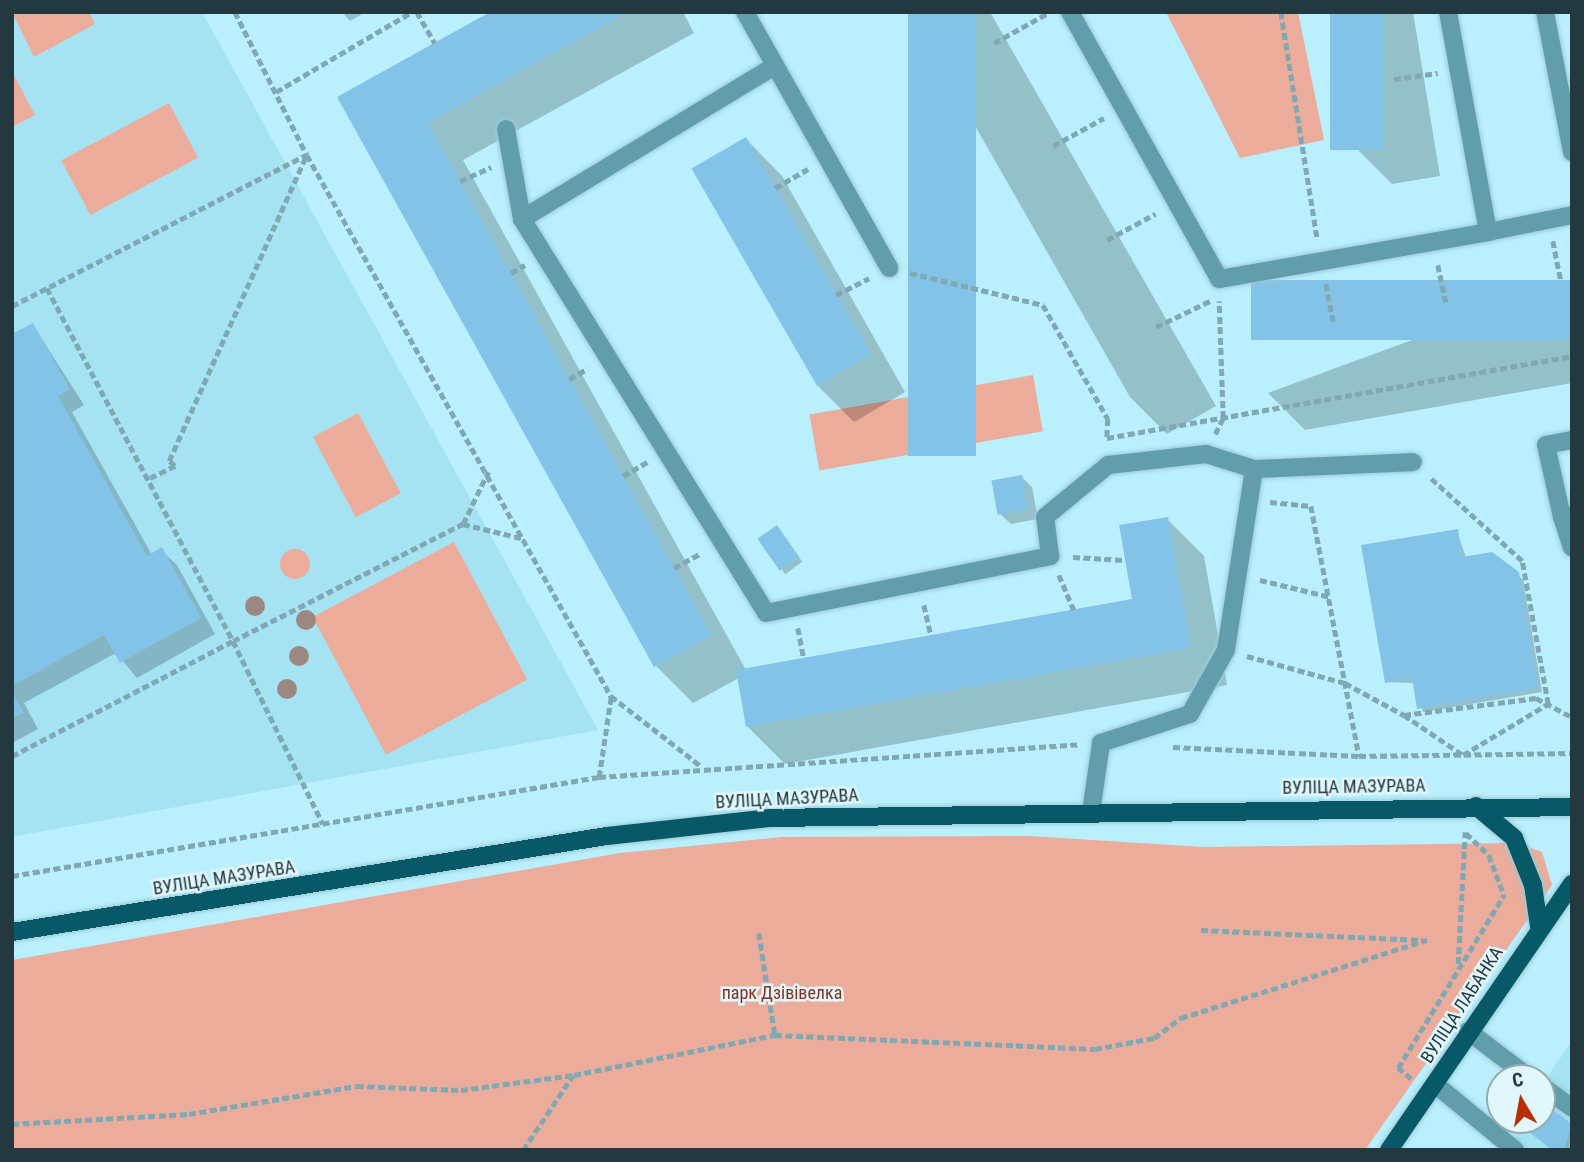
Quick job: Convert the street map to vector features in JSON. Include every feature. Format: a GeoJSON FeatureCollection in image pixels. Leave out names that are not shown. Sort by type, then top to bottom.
{"type":"FeatureCollection","features":[{"type":"Feature","properties":{"kind":"main road","name":"ВУЛІЦА МАЗУРАВА"},"geometry":{"type":"LineString","coordinates":[[12,932],[687,827],[769,818],[1476,806],[1572,807]]}},
{"type":"Feature","properties":{"kind":"main road"},"geometry":{"type":"LineString","coordinates":[[1476,806],[1514,838],[1533,885],[1539,926]]}},
{"type":"Feature","properties":{"kind":"main road","name":"ВУЛІЦА ЛАБАНКА"},"geometry":{"type":"LineString","coordinates":[[1389,1150],[1539,926],[1572,884]]}},
{"type":"Feature","properties":{"kind":"lane"},"geometry":{"type":"LineString","coordinates":[[745,12],[773,67],[889,268]]}},
{"type":"Feature","properties":{"kind":"lane"},"geometry":{"type":"LineString","coordinates":[[1070,12],[1176,202],[1219,288],[1321,261],[1572,215]]}},
{"type":"Feature","properties":{"kind":"lane"},"geometry":{"type":"LineString","coordinates":[[1448,12],[1488,232]]}},
{"type":"Feature","properties":{"kind":"lane"},"geometry":{"type":"LineString","coordinates":[[1545,12],[1572,152]]}},
{"type":"Feature","properties":{"kind":"lane"},"geometry":{"type":"LineString","coordinates":[[522,219],[773,67]]}},
{"type":"Feature","properties":{"kind":"lane"},"geometry":{"type":"LineString","coordinates":[[506,129],[522,219],[766,613],[1050,556],[1045,517],[1108,465],[1206,454],[1254,469],[1413,462]]}},
{"type":"Feature","properties":{"kind":"lane"},"geometry":{"type":"LineString","coordinates":[[1572,440],[1546,444],[1567,517],[1572,547]]}},
{"type":"Feature","properties":{"kind":"lane"},"geometry":{"type":"LineString","coordinates":[[1091,812],[1101,743],[1190,714],[1226,650],[1254,501],[1254,469]]}},
{"type":"Feature","properties":{"kind":"lane"},"geometry":{"type":"LineString","coordinates":[[1468,1031],[1512,1064]]}},
{"type":"Feature","properties":{"kind":"lane"},"geometry":{"type":"LineString","coordinates":[[1435,1084],[1516,1150]]}},
{"type":"Feature","properties":{"kind":"lane"},"geometry":{"type":"LineString","coordinates":[[1556,1096],[1572,1108]]}},
{"type":"Feature","properties":{"kind":"path"},"geometry":{"type":"LineString","coordinates":[[235,12],[307,155],[488,472],[521,538],[611,696],[702,767]]}},
{"type":"Feature","properties":{"kind":"path"},"geometry":{"type":"LineString","coordinates":[[276,92],[415,12],[435,43]]}},
{"type":"Feature","properties":{"kind":"path"},"geometry":{"type":"LineString","coordinates":[[994,43],[1050,12]]}},
{"type":"Feature","properties":{"kind":"path"},"geometry":{"type":"LineString","coordinates":[[1281,12],[1333,321]]}},
{"type":"Feature","properties":{"kind":"path"},"geometry":{"type":"LineString","coordinates":[[1394,79],[1458,69]]}},
{"type":"Feature","properties":{"kind":"path"},"geometry":{"type":"LineString","coordinates":[[1053,146],[1123,107]]}},
{"type":"Feature","properties":{"kind":"path"},"geometry":{"type":"LineString","coordinates":[[12,306],[307,155]]}},
{"type":"Feature","properties":{"kind":"path"},"geometry":{"type":"LineString","coordinates":[[150,478],[175,466],[169,461],[307,155]]}},
{"type":"Feature","properties":{"kind":"path"},"geometry":{"type":"LineString","coordinates":[[460,181],[511,158]]}},
{"type":"Feature","properties":{"kind":"path"},"geometry":{"type":"LineString","coordinates":[[775,188],[826,159]]}},
{"type":"Feature","properties":{"kind":"path"},"geometry":{"type":"LineString","coordinates":[[1107,240],[1176,202]]}},
{"type":"Feature","properties":{"kind":"path"},"geometry":{"type":"LineString","coordinates":[[1549,219],[1561,281]]}},
{"type":"Feature","properties":{"kind":"path"},"geometry":{"type":"LineString","coordinates":[[1433,242],[1446,302]]}},
{"type":"Feature","properties":{"kind":"path"},"geometry":{"type":"LineString","coordinates":[[836,295],[889,268],[1043,305],[1108,419],[1108,465]]}},
{"type":"Feature","properties":{"kind":"path"},"geometry":{"type":"LineString","coordinates":[[47,288],[150,478],[323,824]]}},
{"type":"Feature","properties":{"kind":"path"},"geometry":{"type":"LineString","coordinates":[[1156,327],[1219,288],[1223,418],[1206,454]]}},
{"type":"Feature","properties":{"kind":"path"},"geometry":{"type":"LineString","coordinates":[[1107,438],[1572,356]]}},
{"type":"Feature","properties":{"kind":"path"},"geometry":{"type":"LineString","coordinates":[[1413,462],[1522,561],[1548,704]]}},
{"type":"Feature","properties":{"kind":"path"},"geometry":{"type":"LineString","coordinates":[[12,756],[463,524],[488,472]]}},
{"type":"Feature","properties":{"kind":"path"},"geometry":{"type":"LineString","coordinates":[[1254,501],[1311,506],[1331,597],[1359,757]]}},
{"type":"Feature","properties":{"kind":"path"},"geometry":{"type":"LineString","coordinates":[[463,524],[521,538]]}},
{"type":"Feature","properties":{"kind":"path"},"geometry":{"type":"LineString","coordinates":[[674,568],[721,541]]}},
{"type":"Feature","properties":{"kind":"path"},"geometry":{"type":"LineString","coordinates":[[1074,610],[1050,556],[1125,560]]}},
{"type":"Feature","properties":{"kind":"path"},"geometry":{"type":"LineString","coordinates":[[1242,575],[1331,597]]}},
{"type":"Feature","properties":{"kind":"path"},"geometry":{"type":"LineString","coordinates":[[919,582],[931,635]]}},
{"type":"Feature","properties":{"kind":"path"},"geometry":{"type":"LineString","coordinates":[[1226,650],[1345,683],[1405,715],[1463,755]]}},
{"type":"Feature","properties":{"kind":"path"},"geometry":{"type":"LineString","coordinates":[[599,777],[611,696]]}},
{"type":"Feature","properties":{"kind":"path"},"geometry":{"type":"LineString","coordinates":[[1405,715],[1536,698],[1572,717]]}},
{"type":"Feature","properties":{"kind":"path"},"geometry":{"type":"LineString","coordinates":[[1463,755],[1548,704]]}},
{"type":"Feature","properties":{"kind":"path"},"geometry":{"type":"LineString","coordinates":[[12,876],[599,777],[702,767],[1101,743]]}},
{"type":"Feature","properties":{"kind":"path"},"geometry":{"type":"LineString","coordinates":[[1169,747],[1359,757],[1572,753]]}},
{"type":"Feature","properties":{"kind":"path"},"geometry":{"type":"LineString","coordinates":[[1398,1068],[1458,965],[1504,895],[1489,855],[1465,832],[1458,965]]}},
{"type":"Feature","properties":{"kind":"path"},"geometry":{"type":"LineString","coordinates":[[12,1124],[189,1114],[357,1086],[461,1090],[574,1075],[775,1035],[1095,1049],[1154,1038],[1181,1018],[1427,940],[1201,930]]}},
{"type":"Feature","properties":{"kind":"path"},"geometry":{"type":"LineString","coordinates":[[759,933],[775,1035]]}},
{"type":"Feature","properties":{"kind":"path"},"geometry":{"type":"LineString","coordinates":[[523,1150],[574,1075]]}},
{"type":"Feature","properties":{"kind":"shaded area"},"geometry":{"type":"Polygon","coordinates":[[[12,12],[202,12],[598,730],[12,837],[12,12]]]}},
{"type":"Feature","properties":{"kind":"shaded area"},"geometry":{"type":"Polygon","coordinates":[[[1572,1041],[1572,1150],[1506,1150],[1517,1134],[1556,1134],[1556,1064],[1572,1041]]]}},
{"type":"Feature","properties":{"kind":"green space"},"geometry":{"type":"Polygon","coordinates":[[[12,12],[89,12],[95,24],[34,57],[12,12]]]}},
{"type":"Feature","properties":{"kind":"green space"},"geometry":{"type":"Polygon","coordinates":[[[1166,12],[1298,12],[1324,140],[1240,158],[1166,12]]]}},
{"type":"Feature","properties":{"kind":"green space"},"geometry":{"type":"Polygon","coordinates":[[[12,72],[35,115],[12,127],[12,72]]]}},
{"type":"Feature","properties":{"kind":"green space"},"geometry":{"type":"Polygon","coordinates":[[[169,103],[198,158],[90,215],[61,160],[169,103]]]}},
{"type":"Feature","properties":{"kind":"green space"},"geometry":{"type":"Polygon","coordinates":[[[1033,375],[1043,431],[819,471],[809,414],[1033,375]]]}},
{"type":"Feature","properties":{"kind":"green space"},"geometry":{"type":"Polygon","coordinates":[[[358,413],[401,493],[356,517],[313,437],[358,413]]]}},
{"type":"Feature","properties":{"kind":"green space"},"geometry":{"type":"Polygon","coordinates":[[[454,542],[527,680],[386,755],[313,617],[454,542]]]}},
{"type":"Feature","properties":{"kind":"green space"},"geometry":{"type":"Polygon","coordinates":[[[295,549],[306,553],[310,564],[306,575],[295,579],[284,575],[280,564],[284,553],[295,549]]]}},
{"type":"Feature","properties":{"kind":"green space","name":"парк Дзівівелка"},"geometry":{"type":"Polygon","coordinates":[[[1029,836],[1203,847],[1517,843],[1542,852],[1552,885],[1365,1150],[12,1150],[12,960],[620,853],[782,837],[1029,836]]]}},
{"type":"Feature","properties":{"kind":"building"},"geometry":{"type":"Polygon","coordinates":[[[490,12],[628,12],[428,123],[712,636],[654,667],[337,97],[490,12]]]}},
{"type":"Feature","properties":{"kind":"building"},"geometry":{"type":"Polygon","coordinates":[[[908,12],[976,12],[976,456],[908,456],[908,12]]]}},
{"type":"Feature","properties":{"kind":"building"},"geometry":{"type":"Polygon","coordinates":[[[1330,12],[1383,12],[1383,150],[1330,150],[1330,12]]]}},
{"type":"Feature","properties":{"kind":"building"},"geometry":{"type":"Polygon","coordinates":[[[746,137],[872,354],[817,386],[691,168],[746,137]]]}},
{"type":"Feature","properties":{"kind":"building"},"geometry":{"type":"Polygon","coordinates":[[[1251,280],[1572,280],[1572,340],[1251,340],[1251,280]]]}},
{"type":"Feature","properties":{"kind":"building"},"geometry":{"type":"Polygon","coordinates":[[[33,323],[70,389],[58,396],[147,556],[162,547],[201,618],[120,663],[104,635],[12,686],[12,334],[33,323]]]}},
{"type":"Feature","properties":{"kind":"building"},"geometry":{"type":"Polygon","coordinates":[[[1022,475],[1028,509],[998,515],[991,480],[1022,475]]]}},
{"type":"Feature","properties":{"kind":"building"},"geometry":{"type":"Polygon","coordinates":[[[1168,517],[1191,648],[746,727],[736,670],[1132,599],[1119,525],[1168,517]]]}},
{"type":"Feature","properties":{"kind":"building"},"geometry":{"type":"Polygon","coordinates":[[[777,525],[799,557],[780,571],[757,539],[777,525]]]}},
{"type":"Feature","properties":{"kind":"building"},"geometry":{"type":"Polygon","coordinates":[[[1458,529],[1462,557],[1492,552],[1519,572],[1538,688],[1417,709],[1412,678],[1385,683],[1361,545],[1458,529]]]}},
{"type":"Feature","properties":{"kind":"building"},"geometry":{"type":"Polygon","coordinates":[[[12,692],[24,713],[12,719],[12,692]]]}},
{"type":"Feature","properties":{"kind":"building"},"geometry":{"type":"Polygon","coordinates":[[[1556,1112],[1572,1124],[1564,1150],[1553,1150],[1531,1134],[1556,1134],[1556,1112]]]}}]}
